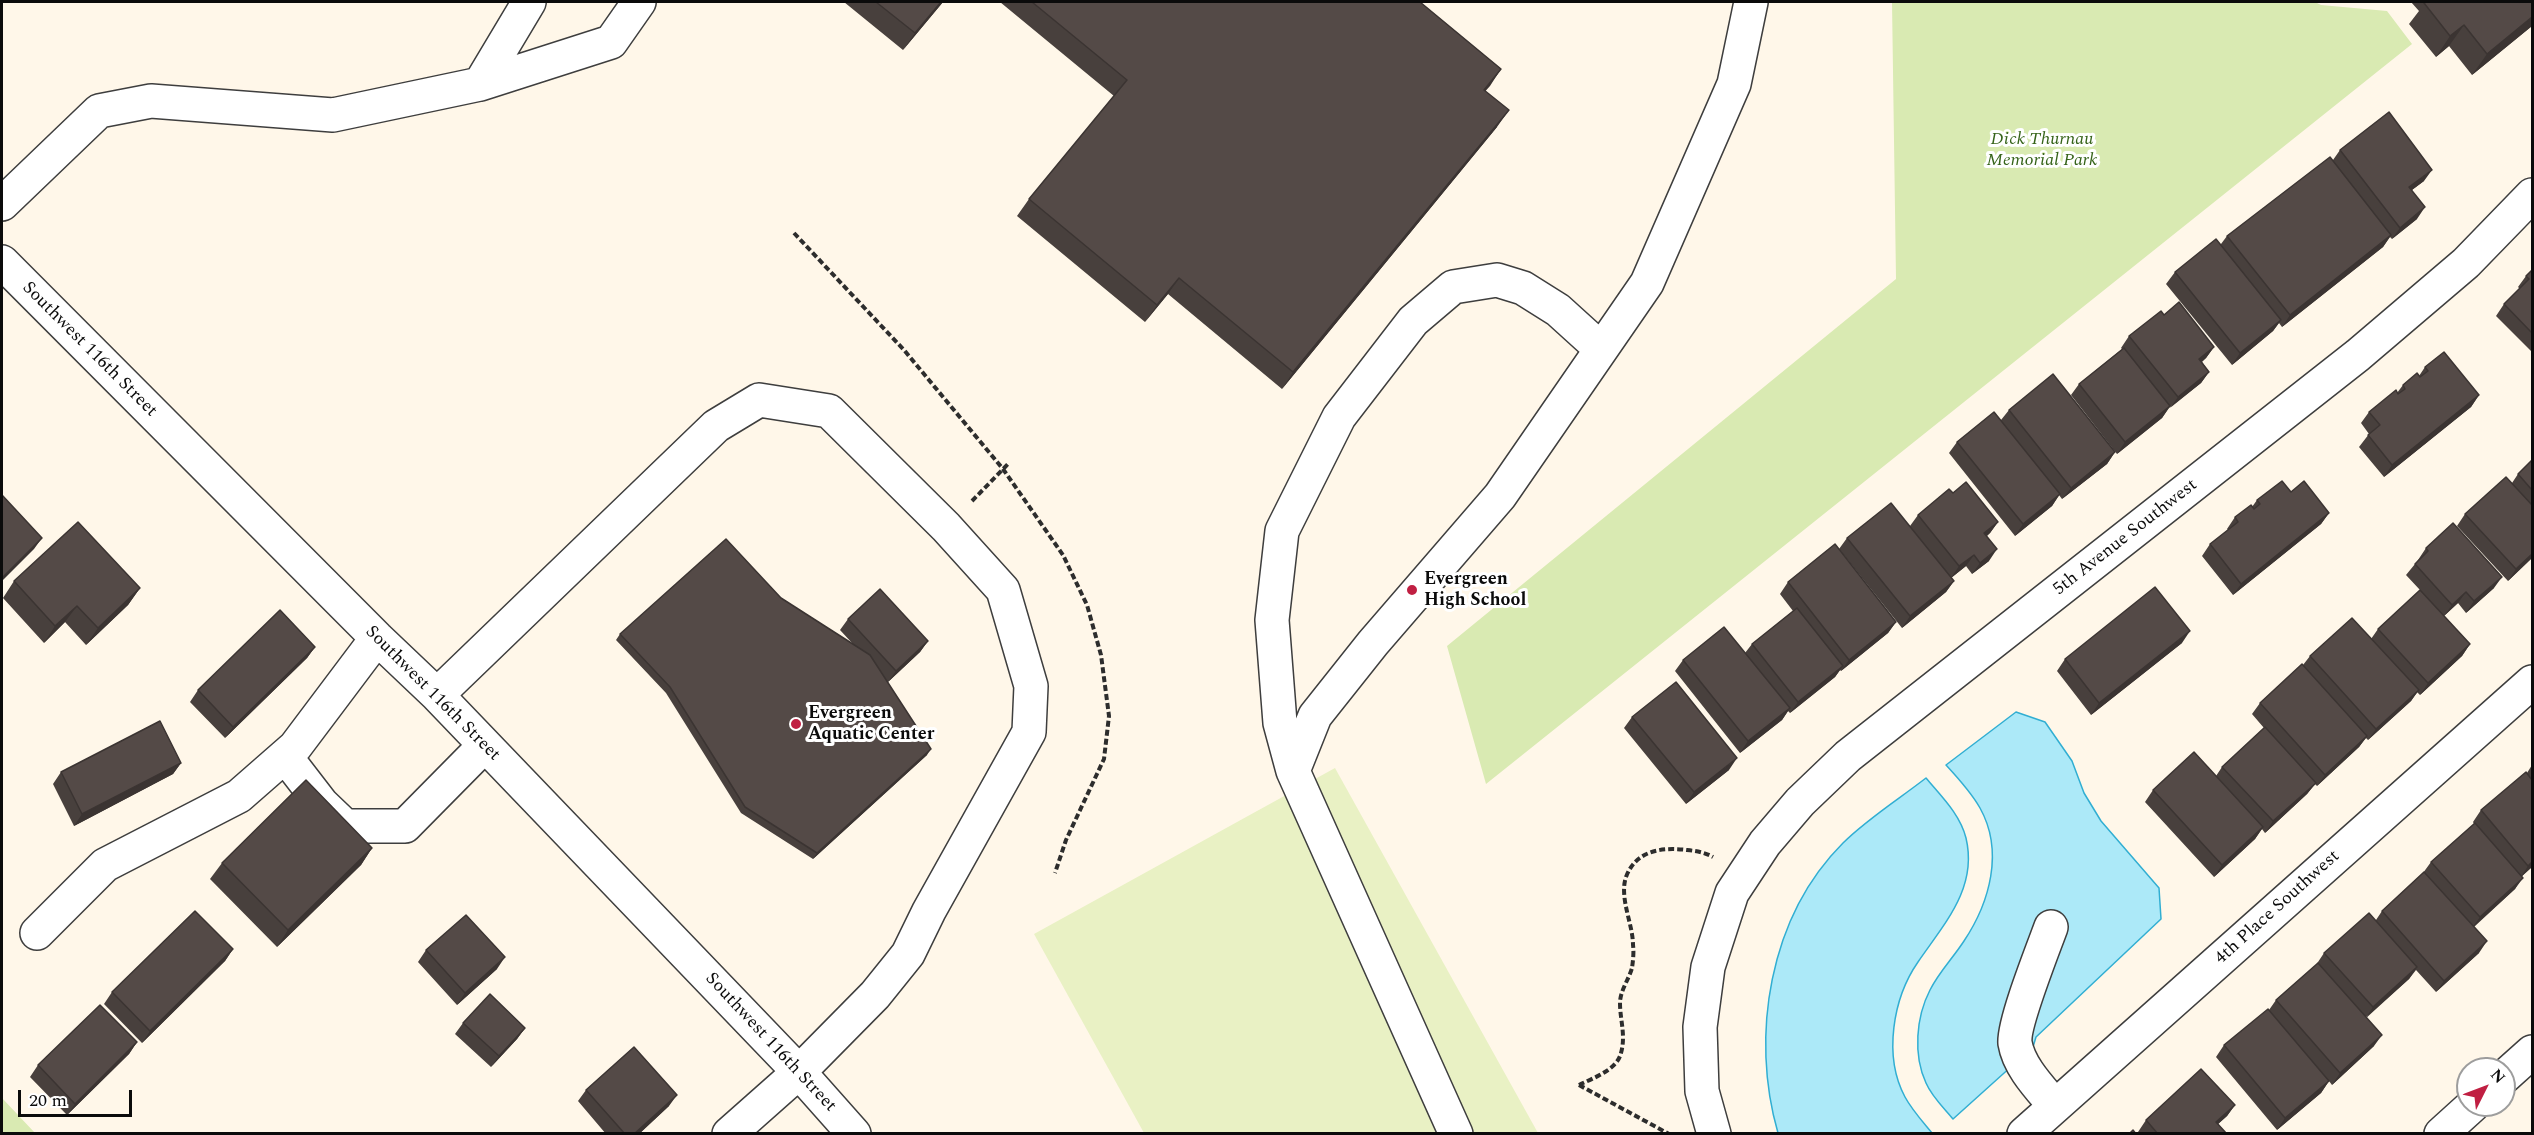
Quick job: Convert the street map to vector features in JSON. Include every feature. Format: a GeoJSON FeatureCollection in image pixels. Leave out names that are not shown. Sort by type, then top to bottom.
{"type":"FeatureCollection","features":[{"type":"Feature","properties":{"kind":"street"},"geometry":{"type":"LineString","coordinates":[[480,84],[529,2]]}},
{"type":"Feature","properties":{"kind":"street"},"geometry":{"type":"LineString","coordinates":[[2,204],[99,111],[151,101],[333,115],[480,84],[611,42],[639,2]]}},
{"type":"Feature","properties":{"kind":"street"},"geometry":{"type":"LineString","coordinates":[[1293,771],[1315,716],[1373,643],[1500,496],[1647,283],[1734,84],[1751,2]]}},
{"type":"Feature","properties":{"kind":"street","name":"5th Avenue Southwest"},"geometry":{"type":"LineString","coordinates":[[1714,1134],[1702,1091],[1700,1027],[1708,967],[1738,885],[1765,843],[1800,802],[1848,756],[2358,355],[2466,263],[2532,195]]}},
{"type":"Feature","properties":{"kind":"street","name":"Southwest 116th Street"},"geometry":{"type":"LineString","coordinates":[[2,262],[377,638],[437,694],[799,1072],[854,1134]]}},
{"type":"Feature","properties":{"kind":"street"},"geometry":{"type":"LineString","coordinates":[[1456,1134],[1293,771],[1280,723],[1272,620],[1282,531],[1339,417],[1413,321],[1453,287],[1497,280],[1523,288],[1558,310],[1602,349]]}},
{"type":"Feature","properties":{"kind":"street"},"geometry":{"type":"LineString","coordinates":[[437,694],[716,426],[759,400],[829,411],[946,527],[1003,590],[1031,686],[1029,732],[928,911],[908,954],[874,995],[799,1072],[729,1134]]}},
{"type":"Feature","properties":{"kind":"street"},"geometry":{"type":"LineString","coordinates":[[37,933],[105,865],[239,796],[295,747],[377,638]]}},
{"type":"Feature","properties":{"kind":"street","name":"4th Place Southwest"},"geometry":{"type":"LineString","coordinates":[[2024,1134],[2532,682]]}},
{"type":"Feature","properties":{"kind":"street"},"geometry":{"type":"LineString","coordinates":[[285,756],[322,804],[345,826],[405,826],[485,745]]}},
{"type":"Feature","properties":{"kind":"street"},"geometry":{"type":"LineString","coordinates":[[2051,927],[2021,1012],[2015,1042],[2029,1074],[2055,1106]]}},
{"type":"Feature","properties":{"kind":"street"},"geometry":{"type":"LineString","coordinates":[[2516,1066],[2532,1052]]}},
{"type":"Feature","properties":{"kind":"street"},"geometry":{"type":"LineString","coordinates":[[2447,1132],[2461,1117]]}},
{"type":"Feature","properties":{"kind":"path"},"geometry":{"type":"LineString","coordinates":[[794,233],[904,350],[1003,469],[1063,555],[1087,605],[1101,655],[1109,716],[1104,759],[1065,840],[1055,873]]}},
{"type":"Feature","properties":{"kind":"path"},"geometry":{"type":"LineString","coordinates":[[946,527],[1009,463]]}},
{"type":"Feature","properties":{"kind":"path"},"geometry":{"type":"LineString","coordinates":[[1669,1134],[1579,1085],[1609,1070],[1621,1055],[1624,1029],[1620,1001],[1632,968],[1634,946],[1623,891],[1626,878],[1631,867],[1640,857],[1654,850],[1667,848],[1705,852],[1738,885]]}},
{"type":"Feature","properties":{"kind":"green space","name":"Dick Thurnau Memorial Park"},"geometry":{"type":"Polygon","coordinates":[[[1892,2],[2315,2],[2321,5],[2387,11],[2412,44],[1486,784],[1447,646],[1896,279],[1892,2]]]}},
{"type":"Feature","properties":{"kind":"green space"},"geometry":{"type":"Polygon","coordinates":[[[1335,768],[1538,1133],[1144,1133],[1034,934],[1335,768]]]}},
{"type":"Feature","properties":{"kind":"green space"},"geometry":{"type":"Polygon","coordinates":[[[2,1098],[35,1133],[2,1133],[2,1098]]]}},
{"type":"Feature","properties":{"kind":"water"},"geometry":{"type":"Polygon","coordinates":[[[2016,712],[2045,722],[2072,761],[2084,793],[2101,821],[2159,888],[2161,919],[2036,1037],[2033,1047],[1953,1119],[1931,1093],[1922,1072],[1918,1048],[1919,1024],[1930,990],[1964,941],[1981,910],[1991,876],[1992,859],[1987,824],[1980,808],[1946,765],[2016,712]]]}},
{"type":"Feature","properties":{"kind":"water"},"geometry":{"type":"Polygon","coordinates":[[[1926,778],[1959,821],[1966,838],[1968,856],[1963,889],[1948,919],[1909,976],[1897,1010],[1894,1028],[1894,1064],[1898,1081],[1908,1102],[1932,1133],[1778,1133],[1770,1096],[1766,1057],[1767,1018],[1772,979],[1783,942],[1798,906],[1818,873],[1852,834],[1926,778]]]}},
{"type":"Feature","properties":{"kind":"building"},"geometry":{"type":"Polygon","coordinates":[[[876,2],[941,2],[915,33],[876,2]]]}},
{"type":"Feature","properties":{"kind":"building"},"geometry":{"type":"Polygon","coordinates":[[[1032,2],[1420,2],[1501,69],[1484,90],[1509,110],[1293,372],[1179,278],[1157,305],[1029,199],[1127,80],[1032,2]]]}},
{"type":"Feature","properties":{"kind":"building"},"geometry":{"type":"Polygon","coordinates":[[[2532,2],[2532,17],[2487,54],[2464,25],[2450,36],[2424,3],[2532,2]]]}},
{"type":"Feature","properties":{"kind":"building"},"geometry":{"type":"Polygon","coordinates":[[[2389,112],[2432,170],[2409,187],[2425,207],[2400,228],[2340,150],[2389,112]]]}},
{"type":"Feature","properties":{"kind":"building"},"geometry":{"type":"Polygon","coordinates":[[[2330,157],[2391,235],[2290,315],[2227,236],[2330,157]]]}},
{"type":"Feature","properties":{"kind":"building"},"geometry":{"type":"Polygon","coordinates":[[[2216,239],[2281,320],[2240,353],[2175,272],[2216,239]]]}},
{"type":"Feature","properties":{"kind":"building"},"geometry":{"type":"Polygon","coordinates":[[[2532,270],[2532,333],[2504,304],[2529,279],[2526,276],[2532,270]]]}},
{"type":"Feature","properties":{"kind":"building"},"geometry":{"type":"Polygon","coordinates":[[[2179,302],[2214,347],[2199,359],[2209,372],[2178,397],[2129,336],[2161,311],[2164,315],[2179,302]]]}},
{"type":"Feature","properties":{"kind":"building"},"geometry":{"type":"Polygon","coordinates":[[[2124,348],[2170,406],[2125,442],[2079,384],[2124,348]]]}},
{"type":"Feature","properties":{"kind":"building"},"geometry":{"type":"Polygon","coordinates":[[[2444,352],[2479,395],[2392,465],[2368,435],[2380,425],[2369,412],[2396,390],[2398,394],[2405,389],[2403,385],[2417,373],[2420,377],[2428,371],[2425,367],[2444,352]]]}},
{"type":"Feature","properties":{"kind":"building"},"geometry":{"type":"Polygon","coordinates":[[[2053,374],[2115,452],[2071,488],[2009,410],[2053,374]]]}},
{"type":"Feature","properties":{"kind":"building"},"geometry":{"type":"Polygon","coordinates":[[[1994,412],[2060,494],[2023,524],[1957,442],[1994,412]]]}},
{"type":"Feature","properties":{"kind":"building"},"geometry":{"type":"Polygon","coordinates":[[[2532,460],[2532,490],[2518,474],[2532,460]]]}},
{"type":"Feature","properties":{"kind":"building"},"geometry":{"type":"Polygon","coordinates":[[[2506,477],[2532,505],[2532,554],[2516,569],[2465,514],[2506,477]]]}},
{"type":"Feature","properties":{"kind":"building"},"geometry":{"type":"Polygon","coordinates":[[[2282,481],[2291,492],[2304,481],[2329,513],[2241,584],[2210,544],[2238,522],[2235,517],[2251,505],[2254,509],[2260,504],[2257,500],[2282,481]]]}},
{"type":"Feature","properties":{"kind":"building"},"geometry":{"type":"Polygon","coordinates":[[[1966,482],[1998,522],[1984,533],[1997,549],[1980,563],[1974,555],[1959,566],[1918,515],[1949,489],[1953,493],[1966,482]]]}},
{"type":"Feature","properties":{"kind":"building"},"geometry":{"type":"Polygon","coordinates":[[[2,495],[42,538],[2,578],[2,495]]]}},
{"type":"Feature","properties":{"kind":"building"},"geometry":{"type":"Polygon","coordinates":[[[1891,503],[1954,581],[1910,616],[1847,538],[1891,503]]]}},
{"type":"Feature","properties":{"kind":"building"},"geometry":{"type":"Polygon","coordinates":[[[78,522],[140,588],[98,628],[77,606],[55,626],[14,581],[78,522]]]}},
{"type":"Feature","properties":{"kind":"building"},"geometry":{"type":"Polygon","coordinates":[[[2453,523],[2502,577],[2474,601],[2466,592],[2452,605],[2415,564],[2428,551],[2426,548],[2453,523]]]}},
{"type":"Feature","properties":{"kind":"building","name":"Evergreen Aquatic Center"},"geometry":{"type":"Polygon","coordinates":[[[726,539],[781,598],[870,655],[931,749],[817,853],[745,807],[670,687],[620,634],[726,539]]]}},
{"type":"Feature","properties":{"kind":"building"},"geometry":{"type":"Polygon","coordinates":[[[1835,544],[1896,622],[1849,660],[1788,582],[1835,544]]]}},
{"type":"Feature","properties":{"kind":"building"},"geometry":{"type":"Polygon","coordinates":[[[2155,587],[2190,631],[2099,703],[2065,659],[2155,587]]]}},
{"type":"Feature","properties":{"kind":"building"},"geometry":{"type":"Polygon","coordinates":[[[880,589],[928,641],[896,671],[848,619],[880,589]]]}},
{"type":"Feature","properties":{"kind":"building"},"geometry":{"type":"Polygon","coordinates":[[[2420,590],[2470,644],[2428,683],[2378,629],[2420,590]]]}},
{"type":"Feature","properties":{"kind":"building"},"geometry":{"type":"Polygon","coordinates":[[[1797,608],[1843,666],[1798,702],[1752,644],[1797,608]]]}},
{"type":"Feature","properties":{"kind":"building"},"geometry":{"type":"Polygon","coordinates":[[[280,610],[315,647],[233,727],[198,690],[280,610]]]}},
{"type":"Feature","properties":{"kind":"building"},"geometry":{"type":"Polygon","coordinates":[[[2352,618],[2419,690],[2376,729],[2310,656],[2352,618]]]}},
{"type":"Feature","properties":{"kind":"building"},"geometry":{"type":"Polygon","coordinates":[[[1724,627],[1790,708],[1748,741],[1683,660],[1724,627]]]}},
{"type":"Feature","properties":{"kind":"building"},"geometry":{"type":"Polygon","coordinates":[[[2302,664],[2367,736],[2325,775],[2260,703],[2302,664]]]}},
{"type":"Feature","properties":{"kind":"building"},"geometry":{"type":"Polygon","coordinates":[[[1676,682],[1737,758],[1694,792],[1632,717],[1676,682]]]}},
{"type":"Feature","properties":{"kind":"building"},"geometry":{"type":"Polygon","coordinates":[[[160,721],[181,763],[82,814],[61,772],[160,721]]]}},
{"type":"Feature","properties":{"kind":"building"},"geometry":{"type":"Polygon","coordinates":[[[2265,727],[2316,783],[2273,821],[2222,767],[2265,727]]]}},
{"type":"Feature","properties":{"kind":"building"},"geometry":{"type":"Polygon","coordinates":[[[2194,752],[2263,827],[2222,865],[2153,790],[2194,752]]]}},
{"type":"Feature","properties":{"kind":"building"},"geometry":{"type":"Polygon","coordinates":[[[2526,772],[2532,780],[2532,862],[2528,866],[2481,810],[2526,772]]]}},
{"type":"Feature","properties":{"kind":"building"},"geometry":{"type":"Polygon","coordinates":[[[306,780],[372,848],[288,930],[222,863],[306,780]]]}},
{"type":"Feature","properties":{"kind":"building"},"geometry":{"type":"Polygon","coordinates":[[[2475,823],[2523,878],[2480,917],[2431,862],[2475,823]]]}},
{"type":"Feature","properties":{"kind":"building"},"geometry":{"type":"Polygon","coordinates":[[[2424,872],[2487,941],[2444,981],[2382,911],[2424,872]]]}},
{"type":"Feature","properties":{"kind":"building"},"geometry":{"type":"Polygon","coordinates":[[[195,911],[233,949],[150,1031],[112,992],[195,911]]]}},
{"type":"Feature","properties":{"kind":"building"},"geometry":{"type":"Polygon","coordinates":[[[2369,913],[2417,967],[2373,1007],[2324,953],[2369,913]]]}},
{"type":"Feature","properties":{"kind":"building"},"geometry":{"type":"Polygon","coordinates":[[[466,915],[505,957],[465,993],[426,950],[466,915]]]}},
{"type":"Feature","properties":{"kind":"building"},"geometry":{"type":"Polygon","coordinates":[[[2318,963],[2382,1035],[2340,1073],[2276,1000],[2318,963]]]}},
{"type":"Feature","properties":{"kind":"building"},"geometry":{"type":"Polygon","coordinates":[[[490,994],[525,1028],[499,1056],[463,1023],[490,994]]]}},
{"type":"Feature","properties":{"kind":"building"},"geometry":{"type":"Polygon","coordinates":[[[100,1005],[137,1042],[75,1104],[38,1065],[100,1005]]]}},
{"type":"Feature","properties":{"kind":"building"},"geometry":{"type":"Polygon","coordinates":[[[2268,1009],[2329,1081],[2285,1118],[2224,1045],[2268,1009]]]}},
{"type":"Feature","properties":{"kind":"building"},"geometry":{"type":"Polygon","coordinates":[[[634,1047],[677,1095],[634,1134],[625,1134],[586,1090],[634,1047]]]}},
{"type":"Feature","properties":{"kind":"building"},"geometry":{"type":"Polygon","coordinates":[[[2201,1069],[2235,1105],[2216,1122],[2227,1134],[2158,1134],[2146,1120],[2201,1069]]]}},
{"type":"Feature","properties":{"kind":"place","name":"Evergreen High School"},"geometry":{"type":"Point","coordinates":[1412,590]}},
{"type":"Feature","properties":{"kind":"place","name":"Evergreen Aquatic Center"},"geometry":{"type":"Point","coordinates":[796,724]}}]}
